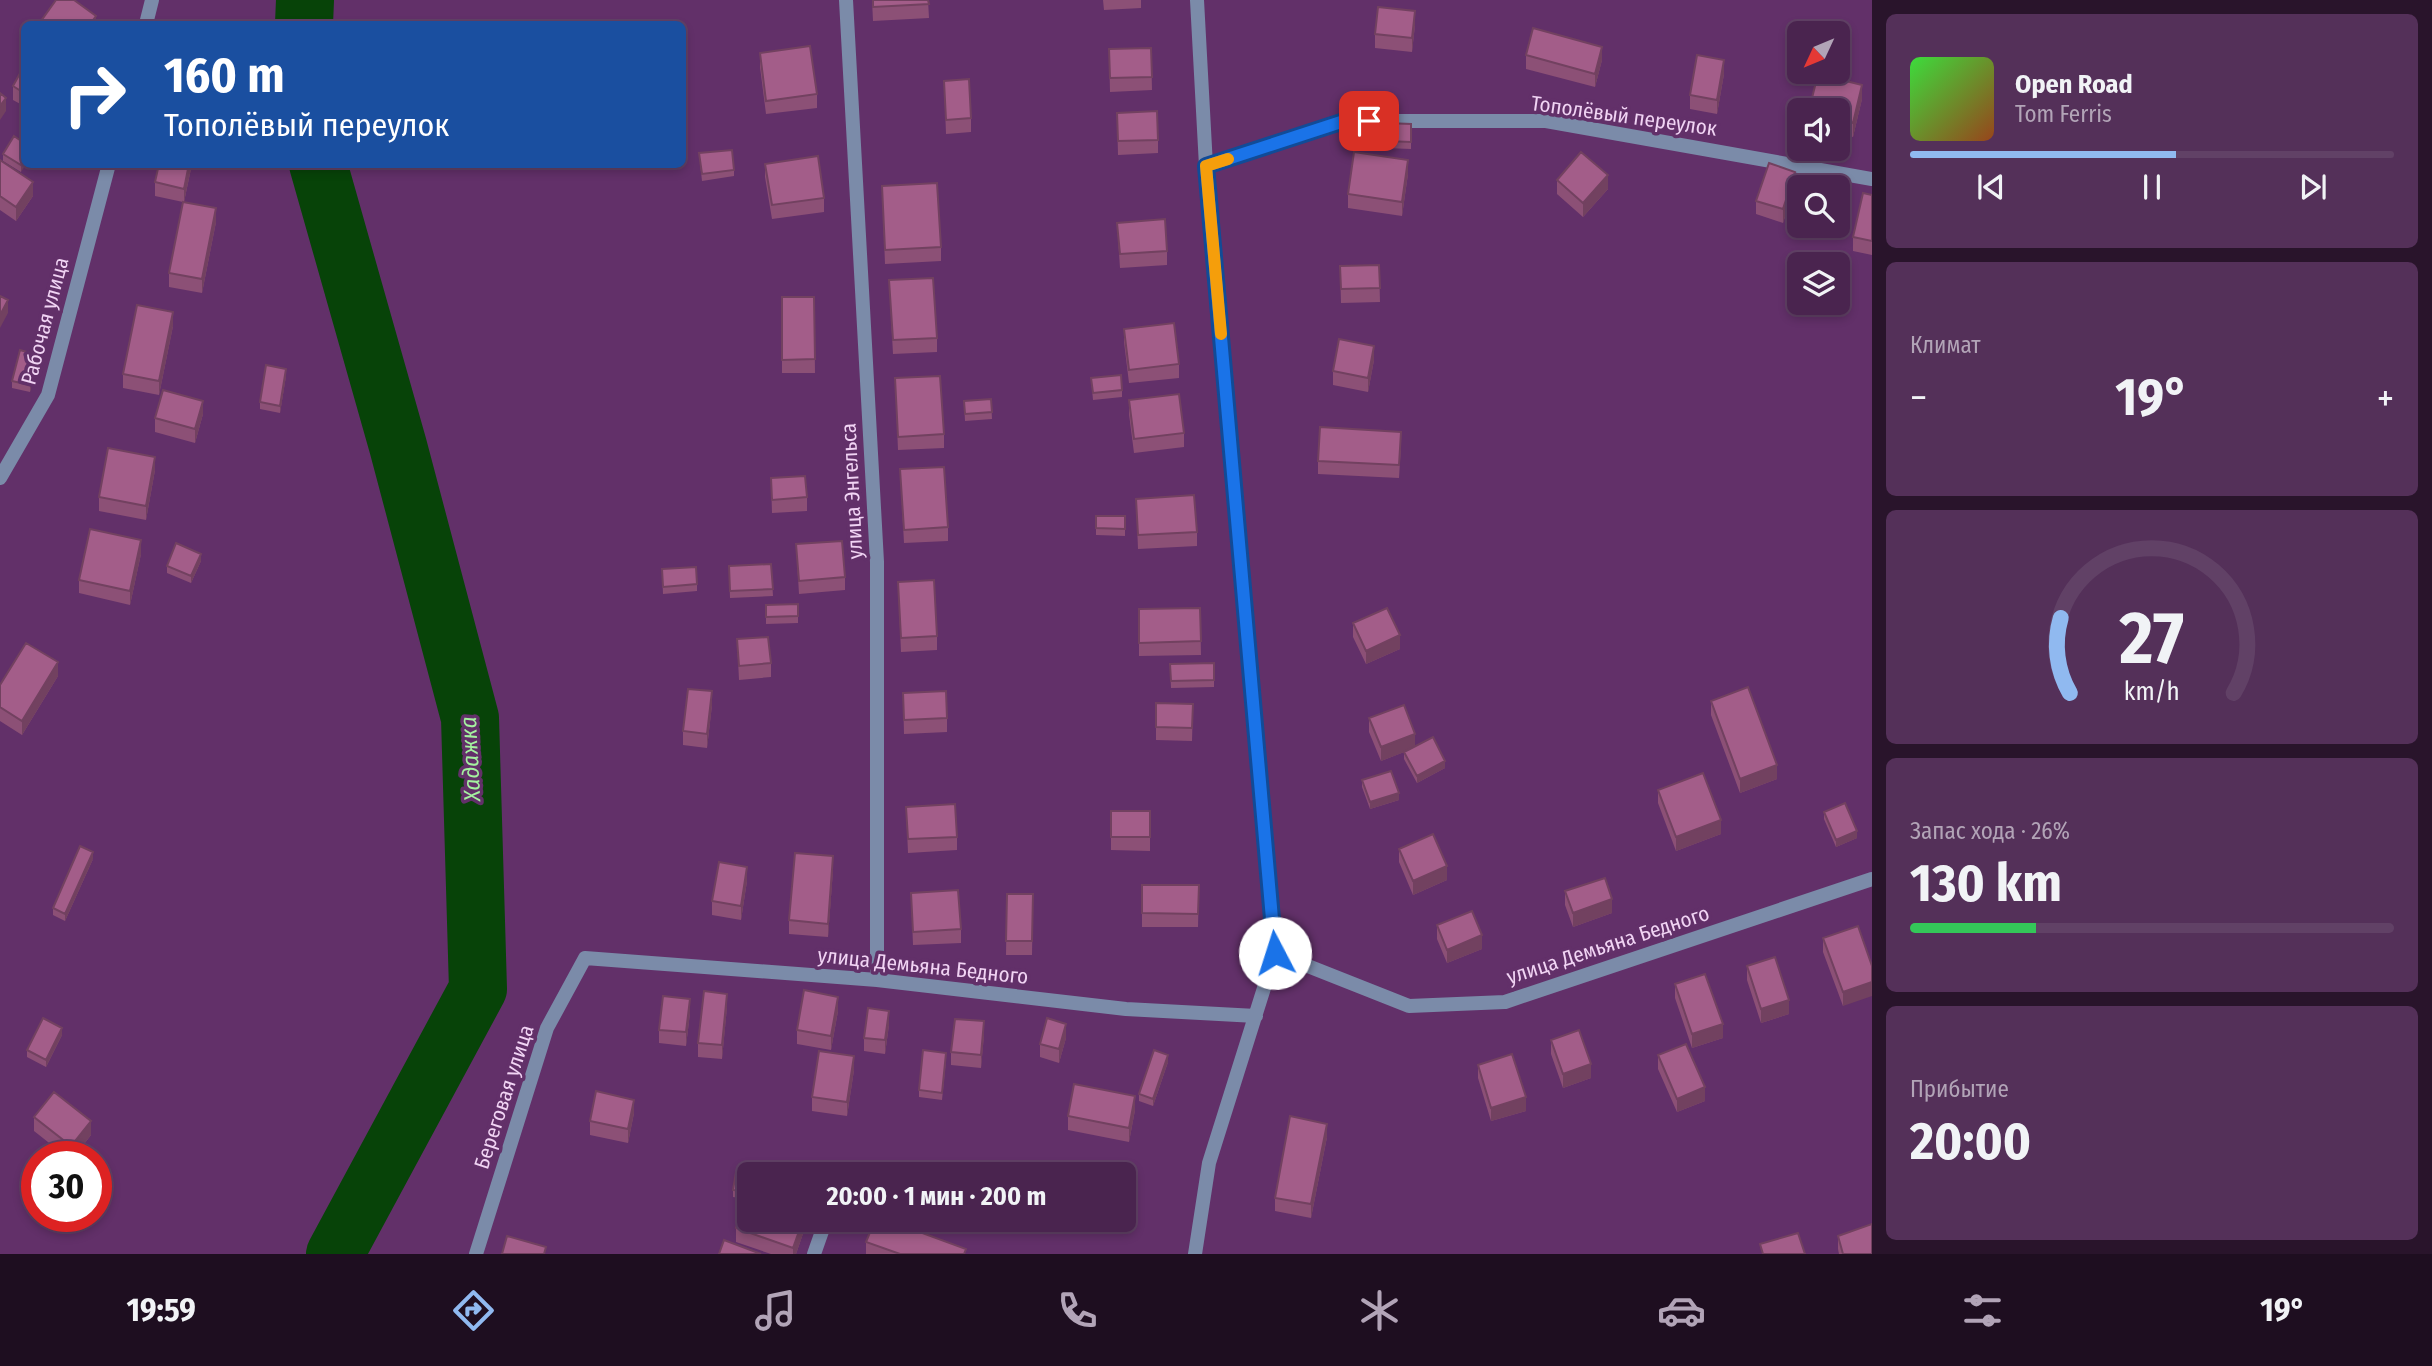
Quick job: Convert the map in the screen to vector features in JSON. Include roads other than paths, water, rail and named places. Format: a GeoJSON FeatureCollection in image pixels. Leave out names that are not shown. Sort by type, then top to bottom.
{"type":"FeatureCollection","features":[{"type":"Feature","properties":{"kind":"street"},"geometry":{"type":"LineString","coordinates":[[147,21],[152,0]]}},
{"type":"Feature","properties":{"kind":"street","name":"улица Энгельса"},"geometry":{"type":"LineString","coordinates":[[846,0],[877,562],[877,980]]}},
{"type":"Feature","properties":{"kind":"street"},"geometry":{"type":"LineString","coordinates":[[1195,1254],[1209,1163],[1275,953],[1206,166],[1197,0]]}},
{"type":"Feature","properties":{"kind":"street","name":"Тополёвый переулок"},"geometry":{"type":"LineString","coordinates":[[1206,166],[1344,121],[1546,121],[1872,179]]}},
{"type":"Feature","properties":{"kind":"street","name":"Рабочая улица"},"geometry":{"type":"LineString","coordinates":[[0,478],[48,395],[108,168]]}},
{"type":"Feature","properties":{"kind":"street","name":"улица Демьяна Бедного"},"geometry":{"type":"LineString","coordinates":[[1275,953],[1409,1006],[1504,1002],[1872,879]]}},
{"type":"Feature","properties":{"kind":"street","name":"улица Демьяна Бедного"},"geometry":{"type":"LineString","coordinates":[[586,958],[877,980],[1126,1009],[1256,1016]]}},
{"type":"Feature","properties":{"kind":"street","name":"Береговая улица"},"geometry":{"type":"LineString","coordinates":[[476,1254],[547,1028],[586,958]]}},
{"type":"Feature","properties":{"kind":"street"},"geometry":{"type":"LineString","coordinates":[[814,1254],[822,1232]]}},
{"type":"Feature","properties":{"kind":"waterway","name":"Хадажка"},"geometry":{"type":"LineString","coordinates":[[304,21],[305,0]]}},
{"type":"Feature","properties":{"kind":"waterway","name":"Хадажка"},"geometry":{"type":"LineString","coordinates":[[319,168],[398,446],[470,718],[478,989],[335,1254]]}}]}
